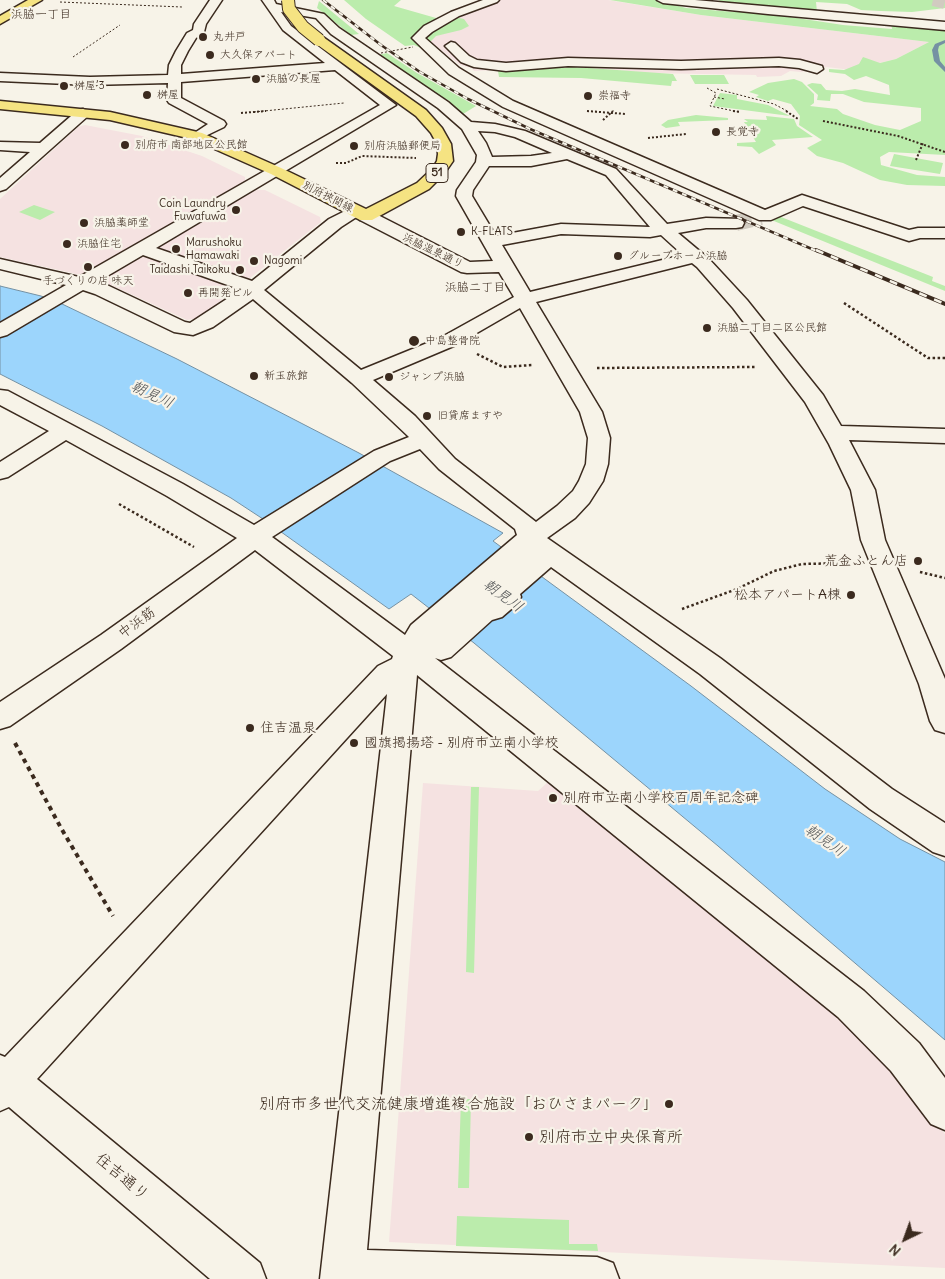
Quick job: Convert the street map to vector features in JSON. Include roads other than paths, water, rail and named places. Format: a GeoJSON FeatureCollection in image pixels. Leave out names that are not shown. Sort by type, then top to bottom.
{"type":"FeatureCollection","features":[{"type":"Feature","properties":{"kind":"main road"},"geometry":{"type":"LineString","coordinates":[[0,21],[36,0]]}},
{"type":"Feature","properties":{"kind":"main road","name":"別府挾間線"},"geometry":{"type":"LineString","coordinates":[[0,105],[83,113],[151,124],[198,136],[276,171],[360,214],[423,186],[439,171],[446,154],[444,144],[437,131],[421,113],[303,27],[289,9],[288,0]]}},
{"type":"Feature","properties":{"kind":"main road"},"geometry":{"type":"LineString","coordinates":[[295,15],[298,0]]}},
{"type":"Feature","properties":{"kind":"street"},"geometry":{"type":"LineString","coordinates":[[493,0],[464,10],[428,29],[418,38],[454,71],[508,104],[763,216],[802,200],[909,236],[918,233],[945,233]]}},
{"type":"Feature","properties":{"kind":"street"},"geometry":{"type":"LineString","coordinates":[[663,0],[945,26]]}},
{"type":"Feature","properties":{"kind":"street"},"geometry":{"type":"LineString","coordinates":[[0,331],[389,106],[287,28],[269,3]]}},
{"type":"Feature","properties":{"kind":"street"},"geometry":{"type":"LineString","coordinates":[[3,1082],[138,942],[411,650],[566,512],[581,496],[591,481],[598,464],[600,451],[596,424],[464,193],[484,162],[485,155],[467,126],[443,105],[334,30],[320,16],[269,3]]}},
{"type":"Feature","properties":{"kind":"street"},"geometry":{"type":"LineString","coordinates":[[198,136],[219,124],[174,100],[174,79],[176,66],[182,51],[192,36],[198,32],[200,24],[214,4]]}},
{"type":"Feature","properties":{"kind":"street"},"geometry":{"type":"LineString","coordinates":[[464,10],[478,20]]}},
{"type":"Feature","properties":{"kind":"street"},"geometry":{"type":"LineString","coordinates":[[456,34],[445,39],[465,59],[486,65],[524,67],[574,62],[681,65],[779,62],[800,64],[817,69]]}},
{"type":"Feature","properties":{"kind":"street"},"geometry":{"type":"LineString","coordinates":[[0,77],[90,81],[174,79],[337,66]]}},
{"type":"Feature","properties":{"kind":"street"},"geometry":{"type":"LineString","coordinates":[[0,186],[7,173],[43,148],[83,113]]}},
{"type":"Feature","properties":{"kind":"street"},"geometry":{"type":"LineString","coordinates":[[467,126],[495,128],[520,134],[611,172],[659,227],[703,263],[740,304],[815,400],[863,490],[873,540],[934,686],[945,721]]}},
{"type":"Feature","properties":{"kind":"street"},"geometry":{"type":"LineString","coordinates":[[0,146],[43,148]]}},
{"type":"Feature","properties":{"kind":"street"},"geometry":{"type":"LineString","coordinates":[[484,162],[530,161],[570,154]]}},
{"type":"Feature","properties":{"kind":"street"},"geometry":{"type":"LineString","coordinates":[[0,264],[102,290],[187,329],[200,327],[254,289],[336,224],[360,214]]}},
{"type":"Feature","properties":{"kind":"street","name":"浜脇温泉通り"},"geometry":{"type":"LineString","coordinates":[[360,214],[466,268],[504,266]]}},
{"type":"Feature","properties":{"kind":"street"},"geometry":{"type":"LineString","coordinates":[[492,242],[561,229],[630,232],[665,230],[706,223],[736,223]]}},
{"type":"Feature","properties":{"kind":"street"},"geometry":{"type":"LineString","coordinates":[[142,249],[254,289],[360,378],[407,421],[447,464],[525,524],[532,544],[541,548],[710,666],[881,799],[945,841]]}},
{"type":"Feature","properties":{"kind":"street"},"geometry":{"type":"LineString","coordinates":[[360,378],[410,359],[448,341],[510,305],[524,299],[695,257]]}},
{"type":"Feature","properties":{"kind":"street"},"geometry":{"type":"LineString","coordinates":[[0,396],[175,490],[264,531],[851,1004],[905,1058],[945,1110]]}},
{"type":"Feature","properties":{"kind":"street"},"geometry":{"type":"LineString","coordinates":[[0,472],[18,463],[65,431]]}},
{"type":"Feature","properties":{"kind":"street"},"geometry":{"type":"LineString","coordinates":[[834,433],[888,432],[945,436]]}},
{"type":"Feature","properties":{"kind":"street","name":"中浜筋"},"geometry":{"type":"LineString","coordinates":[[1,716],[110,642],[264,531],[382,456],[424,439]]}},
{"type":"Feature","properties":{"kind":"street"},"geometry":{"type":"LineString","coordinates":[[411,650],[342,1275],[597,1279]]}},
{"type":"Feature","properties":{"kind":"street","name":"住吉通り"},"geometry":{"type":"LineString","coordinates":[[3,1082],[244,1279]]}},
{"type":"Feature","properties":{"kind":"water","name":"朝見川"},"geometry":{"type":"Polygon","coordinates":[[[0,286],[41,296],[60,303],[177,359],[359,453],[503,533],[493,541],[691,686],[825,789],[900,839],[945,862],[945,1040],[718,846],[474,643],[411,594],[389,609],[231,498],[102,426],[0,374],[0,286]]]}},
{"type":"Feature","properties":{"kind":"waterway"},"geometry":{"type":"LineString","coordinates":[[945,41],[937,45],[935,50],[937,61],[945,70]]}},
{"type":"Feature","properties":{"kind":"tunnel"},"geometry":{"type":"LineString","coordinates":[[933,0],[945,3]]}},
{"type":"Feature","properties":{"kind":"tunnel"},"geometry":{"type":"LineString","coordinates":[[736,223],[761,217]]}},
{"type":"Feature","properties":{"kind":"railway"},"geometry":{"type":"LineString","coordinates":[[323,0],[381,45],[420,72],[468,99],[530,129],[819,252]]}},
{"type":"Feature","properties":{"kind":"railway"},"geometry":{"type":"LineString","coordinates":[[816,250],[945,304]]}},
{"type":"Feature","properties":{"kind":"place","name":"丸井戸"},"geometry":{"type":"Point","coordinates":[203,37]}},
{"type":"Feature","properties":{"kind":"place","name":"大久保アパート"},"geometry":{"type":"Point","coordinates":[210,55]}},
{"type":"Feature","properties":{"kind":"place","name":"浜脇の長屋"},"geometry":{"type":"Point","coordinates":[256,79]}},
{"type":"Feature","properties":{"kind":"place","name":"桝屋’3"},"geometry":{"type":"Point","coordinates":[64,86]}},
{"type":"Feature","properties":{"kind":"place","name":"桝屋"},"geometry":{"type":"Point","coordinates":[147,95]}},
{"type":"Feature","properties":{"kind":"place","name":"崇福寺"},"geometry":{"type":"Point","coordinates":[588,96]}},
{"type":"Feature","properties":{"kind":"place","name":"長覚寺"},"geometry":{"type":"Point","coordinates":[716,132]}},
{"type":"Feature","properties":{"kind":"place","name":"別府市 南部地区公民館"},"geometry":{"type":"Point","coordinates":[125,145]}},
{"type":"Feature","properties":{"kind":"place","name":"別府浜脇郵便局"},"geometry":{"type":"Point","coordinates":[354,146]}},
{"type":"Feature","properties":{"kind":"place","name":"Coin Laundry Fuwafuwa"},"geometry":{"type":"Point","coordinates":[236,210]}},
{"type":"Feature","properties":{"kind":"place","name":"浜脇薬師堂"},"geometry":{"type":"Point","coordinates":[84,223]}},
{"type":"Feature","properties":{"kind":"place","name":"K-FLATS"},"geometry":{"type":"Point","coordinates":[461,232]}},
{"type":"Feature","properties":{"kind":"place","name":"浜脇住宅"},"geometry":{"type":"Point","coordinates":[67,244]}},
{"type":"Feature","properties":{"kind":"place","name":"Marushoku Hamawaki"},"geometry":{"type":"Point","coordinates":[176,249]}},
{"type":"Feature","properties":{"kind":"place","name":"グループホーム浜脇"},"geometry":{"type":"Point","coordinates":[618,256]}},
{"type":"Feature","properties":{"kind":"place","name":"Nagomi"},"geometry":{"type":"Point","coordinates":[254,261]}},
{"type":"Feature","properties":{"kind":"place","name":"手づくりの店 味天"},"geometry":{"type":"Point","coordinates":[88,267]}},
{"type":"Feature","properties":{"kind":"place","name":"Taidashi Taikoku"},"geometry":{"type":"Point","coordinates":[240,270]}},
{"type":"Feature","properties":{"kind":"place","name":"再開発ビル"},"geometry":{"type":"Point","coordinates":[188,293]}},
{"type":"Feature","properties":{"kind":"place","name":"浜脇二丁目二区公民館"},"geometry":{"type":"Point","coordinates":[707,328]}},
{"type":"Feature","properties":{"kind":"place","name":"中島整骨院"},"geometry":{"type":"Point","coordinates":[414,341]}},
{"type":"Feature","properties":{"kind":"place","name":"新玉旅館"},"geometry":{"type":"Point","coordinates":[254,376]}},
{"type":"Feature","properties":{"kind":"place","name":"ジャンプ浜脇"},"geometry":{"type":"Point","coordinates":[389,377]}},
{"type":"Feature","properties":{"kind":"place","name":"旧貸席ますや"},"geometry":{"type":"Point","coordinates":[427,416]}},
{"type":"Feature","properties":{"kind":"place","name":"荒金ふとん店"},"geometry":{"type":"Point","coordinates":[918,561]}},
{"type":"Feature","properties":{"kind":"place","name":"松本アパートA棟"},"geometry":{"type":"Point","coordinates":[851,595]}},
{"type":"Feature","properties":{"kind":"place","name":"住吉温泉"},"geometry":{"type":"Point","coordinates":[250,728]}},
{"type":"Feature","properties":{"kind":"place","name":"國旗掲揚塔 - 別府市立南小学校"},"geometry":{"type":"Point","coordinates":[354,743]}},
{"type":"Feature","properties":{"kind":"place","name":"別府市立南小学校百周年記念碑"},"geometry":{"type":"Point","coordinates":[553,798]}},
{"type":"Feature","properties":{"kind":"place","name":"別府市多世代交流健康増進複合施設「おひさまパーク」"},"geometry":{"type":"Point","coordinates":[669,1104]}},
{"type":"Feature","properties":{"kind":"place","name":"別府市立中央保育所"},"geometry":{"type":"Point","coordinates":[529,1137]}},
{"type":"Feature","properties":{"kind":"district","name":"浜脇一丁目"},"geometry":{"type":"Point","coordinates":[41,15]}},
{"type":"Feature","properties":{"kind":"district","name":"浜脇二丁目"},"geometry":{"type":"Point","coordinates":[475,288]}}]}
